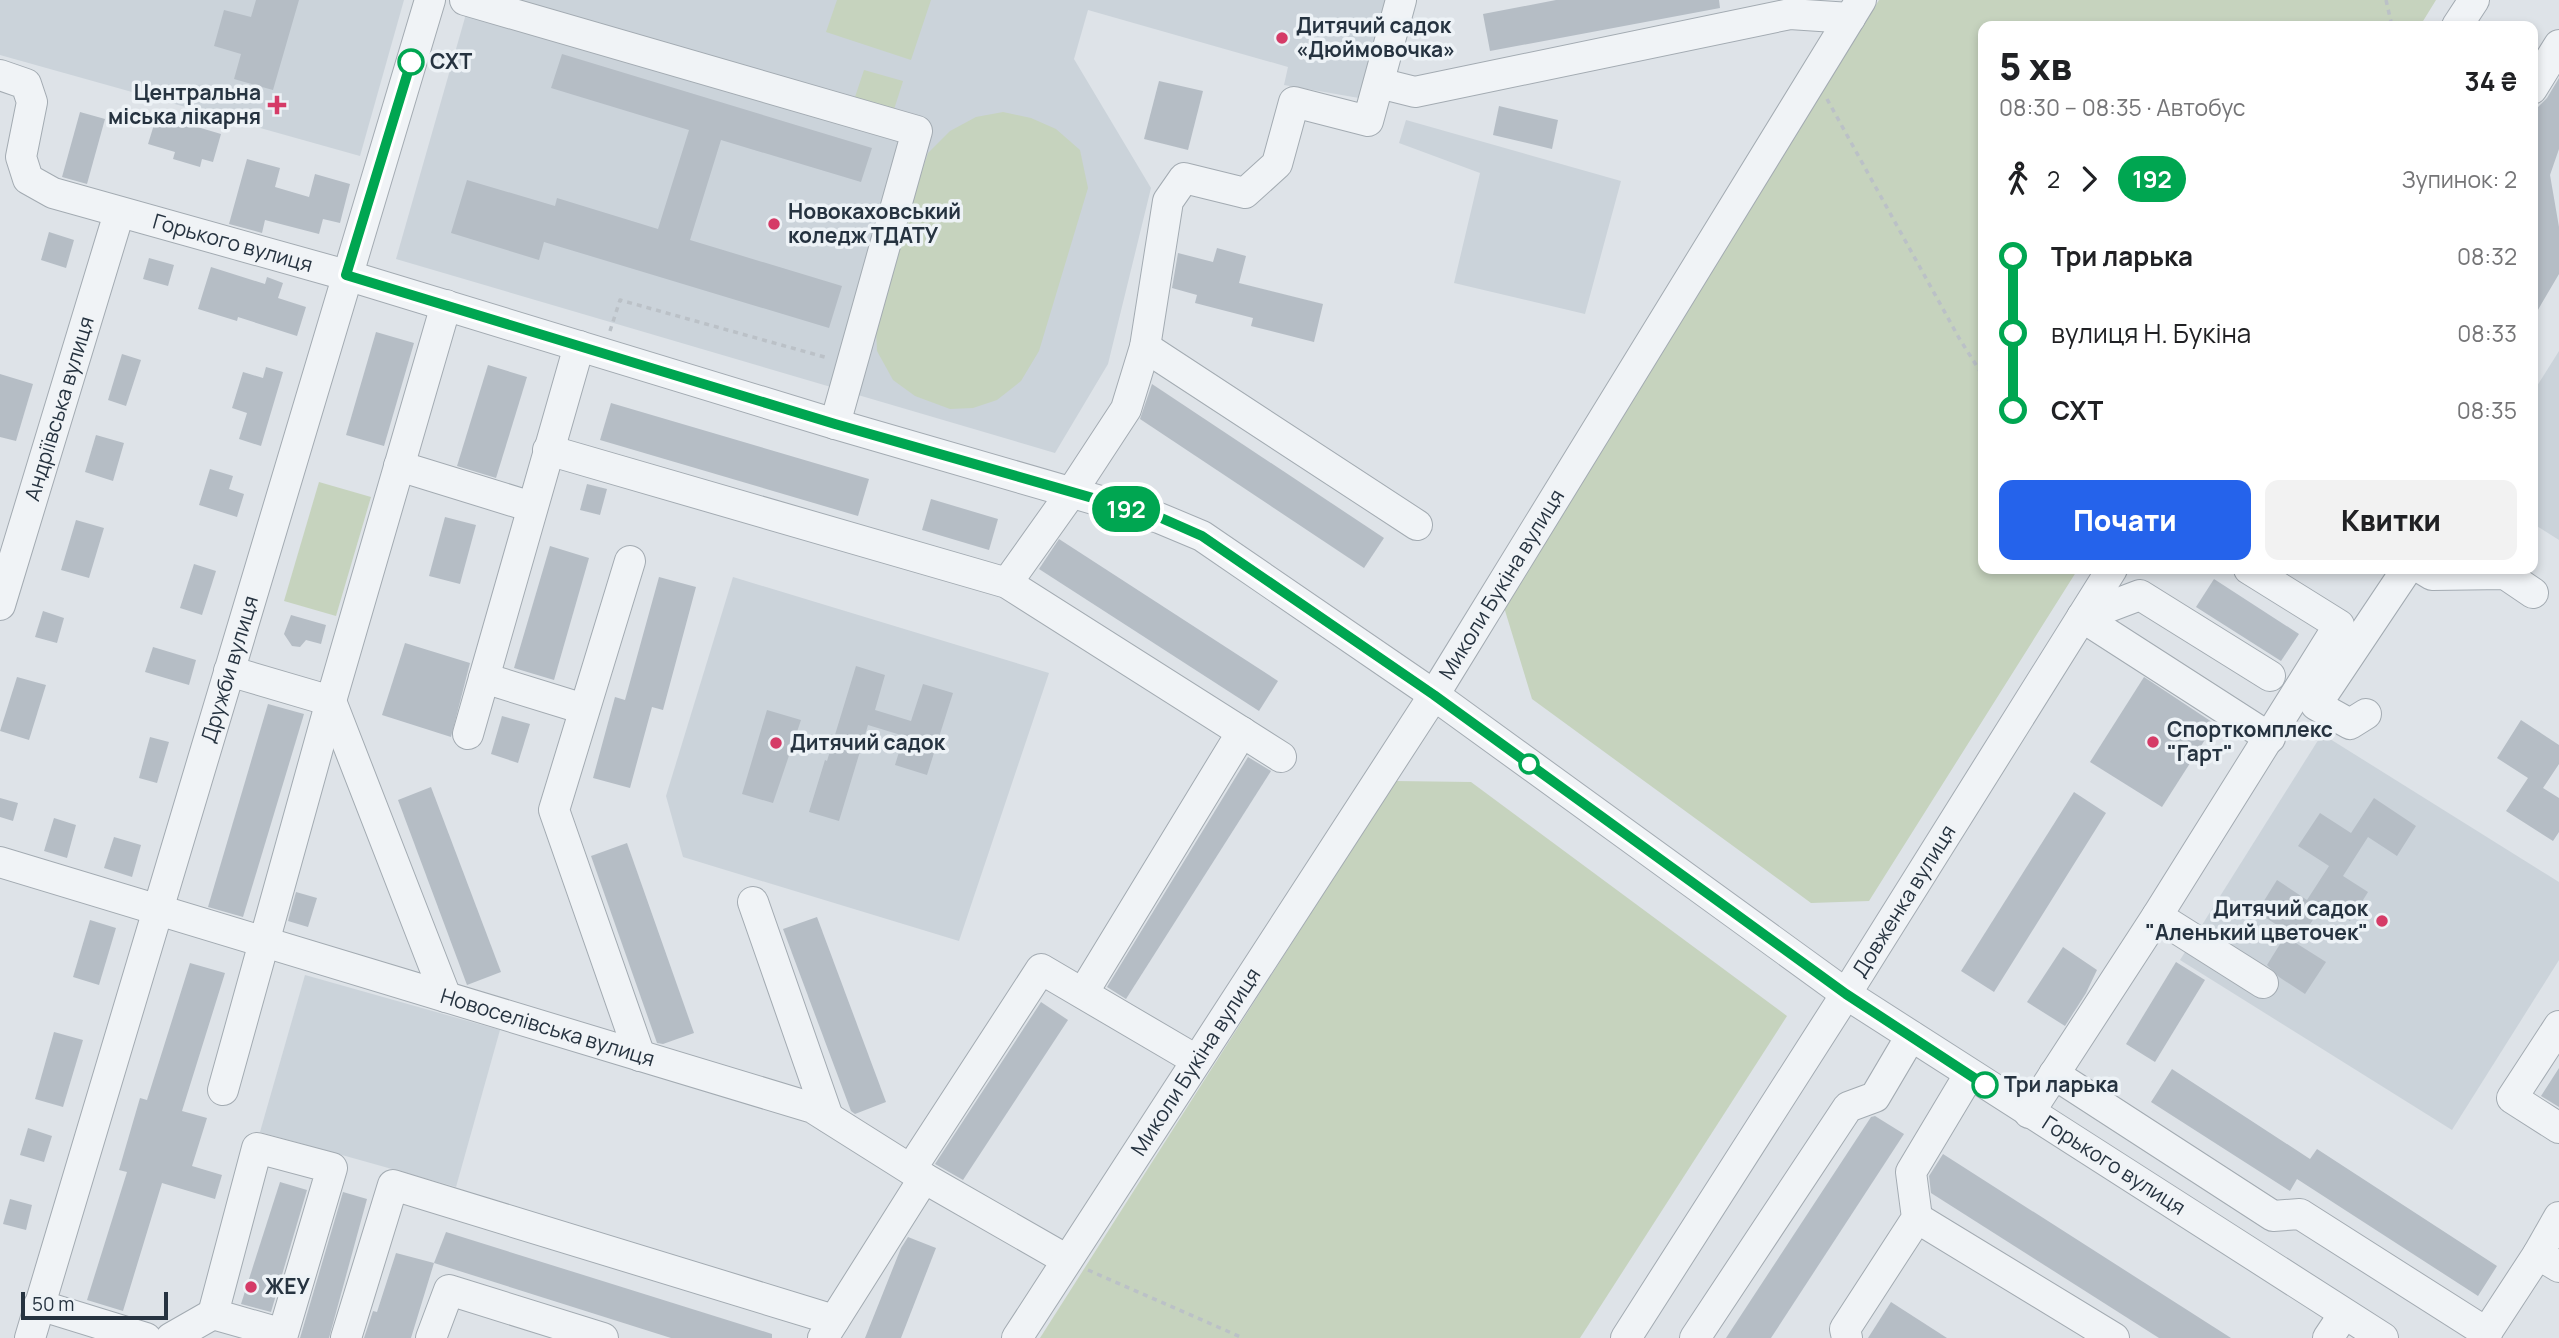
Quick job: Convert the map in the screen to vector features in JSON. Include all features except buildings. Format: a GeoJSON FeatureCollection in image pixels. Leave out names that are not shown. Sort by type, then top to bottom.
{"type":"FeatureCollection","features":[{"type":"Feature","properties":{"kind":"street","name":"Дружби вулиця"},"geometry":{"type":"LineString","coordinates":[[30,1338],[430,0]]}},
{"type":"Feature","properties":{"kind":"street"},"geometry":{"type":"LineString","coordinates":[[465,0],[917,131],[835,424]]}},
{"type":"Feature","properties":{"kind":"street"},"geometry":{"type":"LineString","coordinates":[[1007,583],[1071,493],[1125,409],[1145,347],[1168,201],[1184,178],[1245,193],[1277,164],[1294,102],[1368,121],[1401,0]]}},
{"type":"Feature","properties":{"kind":"street"},"geometry":{"type":"LineString","coordinates":[[2461,21],[2474,0]]}},
{"type":"Feature","properties":{"kind":"street"},"geometry":{"type":"LineString","coordinates":[[1379,83],[1415,92],[1779,7],[1855,9]]}},
{"type":"Feature","properties":{"kind":"street","name":"Миколи Букіна вулиця"},"geometry":{"type":"LineString","coordinates":[[1017,1338],[1434,695],[1855,9]]}},
{"type":"Feature","properties":{"kind":"street"},"geometry":{"type":"LineString","coordinates":[[2538,79],[2559,45]]}},
{"type":"Feature","properties":{"kind":"street","name":"Горького вулиця"},"geometry":{"type":"LineString","coordinates":[[0,75],[26,84],[32,102],[21,157],[28,178],[53,193],[346,275],[835,424],[1159,517],[1202,536],[1434,695],[1846,994],[2029,1113],[2336,1326],[2383,1338]]}},
{"type":"Feature","properties":{"kind":"street","name":"Андріївська вулиця"},"geometry":{"type":"LineString","coordinates":[[0,606],[119,213]]}},
{"type":"Feature","properties":{"kind":"street"},"geometry":{"type":"LineString","coordinates":[[223,1090],[266,943],[331,701],[446,305]]}},
{"type":"Feature","properties":{"kind":"street"},"geometry":{"type":"LineString","coordinates":[[1145,347],[1417,525]]}},
{"type":"Feature","properties":{"kind":"street"},"geometry":{"type":"LineString","coordinates":[[468,734],[548,450],[592,350]]}},
{"type":"Feature","properties":{"kind":"street"},"geometry":{"type":"LineString","coordinates":[[548,450],[1007,583],[1281,757]]}},
{"type":"Feature","properties":{"kind":"street"},"geometry":{"type":"LineString","coordinates":[[400,466],[532,507]]}},
{"type":"Feature","properties":{"kind":"street"},"geometry":{"type":"LineString","coordinates":[[630,561],[554,810],[640,1056]]}},
{"type":"Feature","properties":{"kind":"street","name":"Довженка вулиця"},"geometry":{"type":"LineString","coordinates":[[1626,1338],[1846,994],[2109,574]]}},
{"type":"Feature","properties":{"kind":"street"},"geometry":{"type":"LineString","coordinates":[[2257,574],[2339,625],[2302,708]]}},
{"type":"Feature","properties":{"kind":"street"},"geometry":{"type":"LineString","coordinates":[[2029,1113],[2270,738],[2302,708],[2403,574]]}},
{"type":"Feature","properties":{"kind":"street"},"geometry":{"type":"LineString","coordinates":[[2430,574],[2505,574],[2533,593]]}},
{"type":"Feature","properties":{"kind":"street"},"geometry":{"type":"LineString","coordinates":[[2082,617],[2140,595],[2270,676]]}},
{"type":"Feature","properties":{"kind":"street"},"geometry":{"type":"LineString","coordinates":[[2082,617],[2270,738]]}},
{"type":"Feature","properties":{"kind":"street"},"geometry":{"type":"LineString","coordinates":[[229,671],[331,701]]}},
{"type":"Feature","properties":{"kind":"street"},"geometry":{"type":"LineString","coordinates":[[484,678],[584,709]]}},
{"type":"Feature","properties":{"kind":"street"},"geometry":{"type":"LineString","coordinates":[[331,701],[446,998]]}},
{"type":"Feature","properties":{"kind":"street"},"geometry":{"type":"LineString","coordinates":[[2302,708],[2350,724],[2366,713]]}},
{"type":"Feature","properties":{"kind":"street"},"geometry":{"type":"LineString","coordinates":[[1083,993],[1242,732]]}},
{"type":"Feature","properties":{"kind":"street","name":"Новоселівська вулиця"},"geometry":{"type":"LineString","coordinates":[[0,862],[813,1108],[917,1174],[1067,1260]]}},
{"type":"Feature","properties":{"kind":"street"},"geometry":{"type":"LineString","coordinates":[[753,902],[828,1117]]}},
{"type":"Feature","properties":{"kind":"street"},"geometry":{"type":"LineString","coordinates":[[2157,916],[2263,983]]}},
{"type":"Feature","properties":{"kind":"street"},"geometry":{"type":"LineString","coordinates":[[346,1338],[393,1185],[828,1329],[917,1174],[1041,969],[1196,1060]]}},
{"type":"Feature","properties":{"kind":"street"},"geometry":{"type":"LineString","coordinates":[[2559,1026],[2512,1098],[2559,1128]]}},
{"type":"Feature","properties":{"kind":"street"},"geometry":{"type":"LineString","coordinates":[[1695,1338],[1848,1107],[1875,1097],[1911,1036]]}},
{"type":"Feature","properties":{"kind":"street"},"geometry":{"type":"LineString","coordinates":[[2054,1074],[2273,1216],[2300,1214],[2485,1335],[2548,1261],[2559,1217]]}},
{"type":"Feature","properties":{"kind":"street"},"geometry":{"type":"LineString","coordinates":[[1847,1338],[1845,1329],[1917,1218],[1911,1172],[1969,1075]]}},
{"type":"Feature","properties":{"kind":"street"},"geometry":{"type":"LineString","coordinates":[[171,1338],[212,1314],[257,1148],[332,1168],[283,1334],[212,1314]]}},
{"type":"Feature","properties":{"kind":"street"},"geometry":{"type":"LineString","coordinates":[[1917,1218],[2114,1338]]}},
{"type":"Feature","properties":{"kind":"street"},"geometry":{"type":"LineString","coordinates":[[432,1338],[449,1290],[603,1338]]}},
{"type":"Feature","properties":{"kind":"street"},"geometry":{"type":"LineString","coordinates":[[39,1305],[146,1338]]}},
{"type":"Feature","properties":{"kind":"path"},"geometry":{"type":"LineString","coordinates":[[2386,0],[2391,21]]}},
{"type":"Feature","properties":{"kind":"path"},"geometry":{"type":"LineString","coordinates":[[1814,76],[1978,368]]}},
{"type":"Feature","properties":{"kind":"path"},"geometry":{"type":"LineString","coordinates":[[592,350],[620,300],[853,365]]}},
{"type":"Feature","properties":{"kind":"path"},"geometry":{"type":"LineString","coordinates":[[1067,1260],[1243,1338]]}},
{"type":"Feature","properties":{"kind":"shaded area","name":"Центральна міська лікарня"},"geometry":{"type":"Polygon","coordinates":[[[0,0],[404,0],[360,156],[0,55],[0,0]]]}},
{"type":"Feature","properties":{"kind":"shaded area","name":"Новокаховський коледж ТДАТУ"},"geometry":{"type":"Polygon","coordinates":[[[470,0],[1386,0],[1359,98],[1284,85],[1288,67],[1088,10],[1074,59],[1151,188],[1108,364],[1055,453],[396,259],[470,0]]]}},
{"type":"Feature","properties":{"kind":"shaded area"},"geometry":{"type":"Polygon","coordinates":[[[1406,120],[1621,181],[1585,314],[1454,283],[1480,173],[1399,143],[1406,120]]]}},
{"type":"Feature","properties":{"kind":"shaded area"},"geometry":{"type":"Polygon","coordinates":[[[2559,351],[2559,540],[2538,527],[2538,384],[2559,351]]]}},
{"type":"Feature","properties":{"kind":"shaded area"},"geometry":{"type":"Polygon","coordinates":[[[733,577],[1049,673],[959,941],[683,857],[666,796],[733,577]]]}},
{"type":"Feature","properties":{"kind":"shaded area","name":"Дитячий садок \"Аленький цветочек\""},"geometry":{"type":"Polygon","coordinates":[[[2322,734],[2559,882],[2559,960],[2452,1130],[2180,960],[2322,734]]]}},
{"type":"Feature","properties":{"kind":"shaded area"},"geometry":{"type":"Polygon","coordinates":[[[305,975],[500,1030],[456,1187],[260,1132],[305,975]]]}},
{"type":"Feature","properties":{"kind":"green space"},"geometry":{"type":"Polygon","coordinates":[[[837,0],[931,0],[911,60],[826,32],[837,0]]]}},
{"type":"Feature","properties":{"kind":"green space"},"geometry":{"type":"Polygon","coordinates":[[[1879,0],[2436,0],[2423,21],[1978,21],[1978,574],[2075,574],[1869,901],[1811,903],[1532,699],[1503,604],[1879,0]]]}},
{"type":"Feature","properties":{"kind":"green space"},"geometry":{"type":"Polygon","coordinates":[[[864,70],[903,81],[892,116],[853,103],[864,70]]]}},
{"type":"Feature","properties":{"kind":"green space"},"geometry":{"type":"Polygon","coordinates":[[[1003,112],[1031,118],[1056,129],[1080,150],[1088,188],[1039,351],[1021,381],[997,400],[973,408],[950,409],[915,396],[893,380],[877,351],[875,310],[928,153],[950,131],[976,117],[1003,112]]]}},
{"type":"Feature","properties":{"kind":"green space"},"geometry":{"type":"Polygon","coordinates":[[[319,482],[371,497],[336,616],[284,601],[319,482]]]}},
{"type":"Feature","properties":{"kind":"green space"},"geometry":{"type":"Polygon","coordinates":[[[1395,781],[1471,782],[1787,1016],[1580,1338],[1040,1338],[1395,781]]]}},
{"type":"Feature","properties":{"kind":"bus line","name":"192"},"geometry":{"type":"LineString","coordinates":[[411,62],[346,275],[835,424],[1159,517],[1202,536],[1434,695],[1846,994],[1985,1085]]}},
{"type":"Feature","properties":{"kind":"place","name":"Дитячий садок «Дюймовочка»"},"geometry":{"type":"Point","coordinates":[1282,38]}},
{"type":"Feature","properties":{"kind":"place","name":"СХТ"},"geometry":{"type":"Point","coordinates":[411,62]}},
{"type":"Feature","properties":{"kind":"place","name":"Центральна міська лікарня"},"geometry":{"type":"Point","coordinates":[277,105]}},
{"type":"Feature","properties":{"kind":"place","name":"Новокаховський коледж ТДАТУ"},"geometry":{"type":"Point","coordinates":[774,224]}},
{"type":"Feature","properties":{"kind":"place","name":"Спорткомплекс \"Гарт\""},"geometry":{"type":"Point","coordinates":[2153,742]}},
{"type":"Feature","properties":{"kind":"place","name":"Дитячий садок"},"geometry":{"type":"Point","coordinates":[776,743]}},
{"type":"Feature","properties":{"kind":"place","name":"Дитячий садок \"Аленький цветочек\""},"geometry":{"type":"Point","coordinates":[2382,921]}},
{"type":"Feature","properties":{"kind":"place","name":"Три ларька"},"geometry":{"type":"Point","coordinates":[1985,1085]}},
{"type":"Feature","properties":{"kind":"place","name":"ЖЕУ"},"geometry":{"type":"Point","coordinates":[251,1287]}}]}
